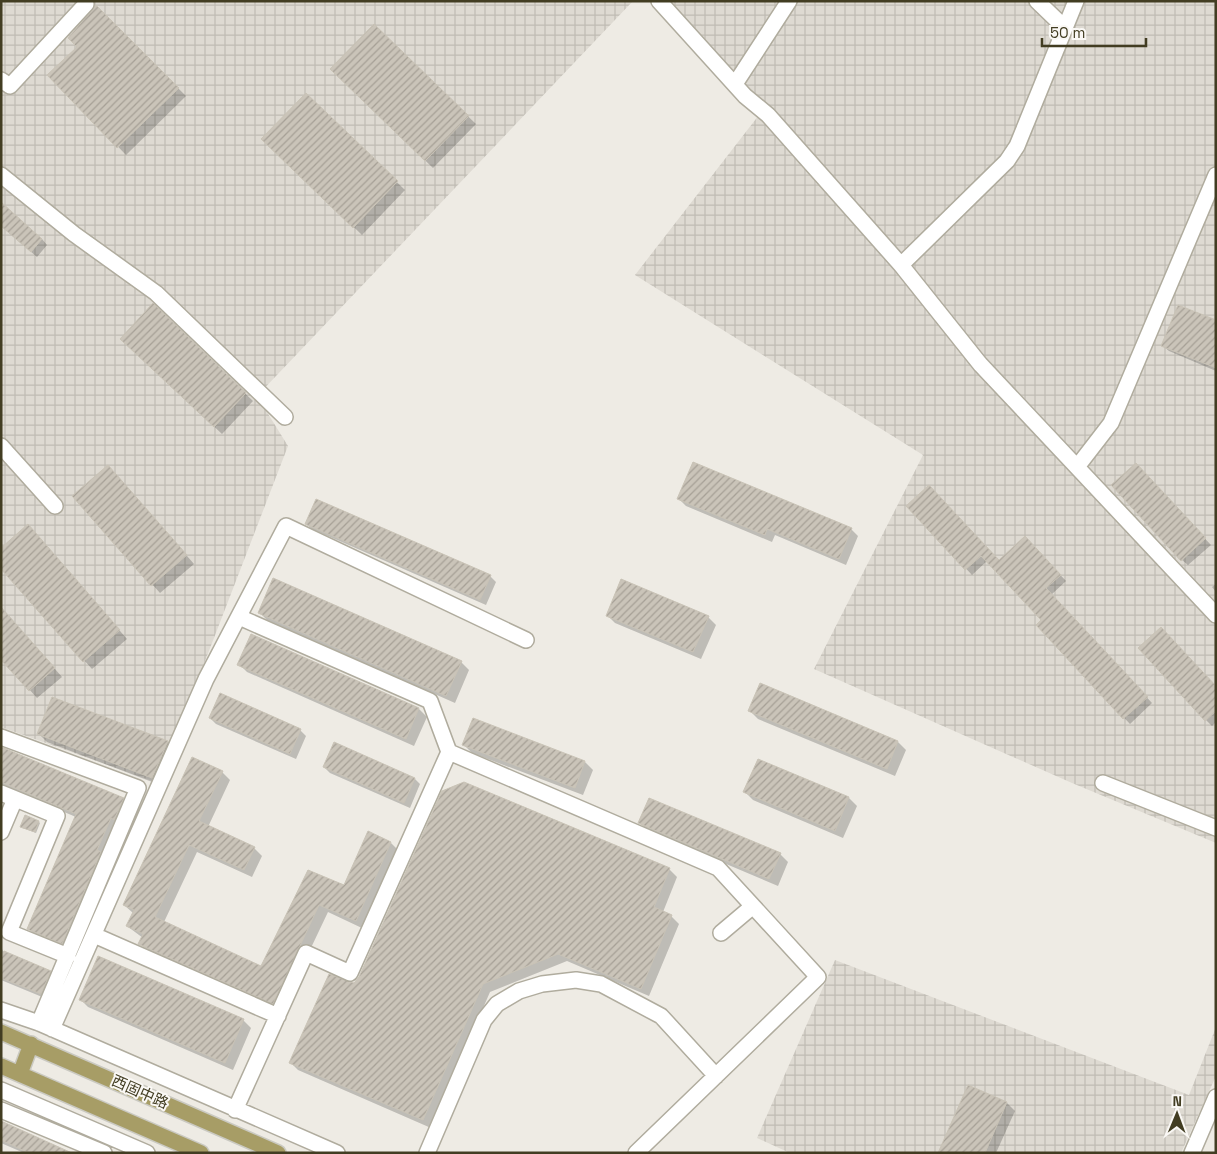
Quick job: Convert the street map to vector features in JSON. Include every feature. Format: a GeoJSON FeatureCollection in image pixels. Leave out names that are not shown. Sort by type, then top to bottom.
{"type":"FeatureCollection","features":[{"type":"Feature","properties":{"kind":"main road","name":"西固中路"},"geometry":{"type":"LineString","coordinates":[[1,1032],[278,1153]]}},
{"type":"Feature","properties":{"kind":"main road"},"geometry":{"type":"LineString","coordinates":[[20,1074],[31,1044]]}},
{"type":"Feature","properties":{"kind":"main road","name":"西固中路"},"geometry":{"type":"LineString","coordinates":[[1,1066],[200,1153]]}},
{"type":"Feature","properties":{"kind":"street"},"geometry":{"type":"LineString","coordinates":[[659,1],[735,84],[768,115],[901,265],[980,364],[1216,615]]}},
{"type":"Feature","properties":{"kind":"street"},"geometry":{"type":"LineString","coordinates":[[735,84],[789,1]]}},
{"type":"Feature","properties":{"kind":"street"},"geometry":{"type":"LineString","coordinates":[[1037,1],[1065,28]]}},
{"type":"Feature","properties":{"kind":"street"},"geometry":{"type":"LineString","coordinates":[[901,265],[1007,161],[1017,146],[1076,1]]}},
{"type":"Feature","properties":{"kind":"street"},"geometry":{"type":"LineString","coordinates":[[1,80],[10,86],[86,4]]}},
{"type":"Feature","properties":{"kind":"street"},"geometry":{"type":"LineString","coordinates":[[1,175],[74,234],[156,293],[285,417]]}},
{"type":"Feature","properties":{"kind":"street"},"geometry":{"type":"LineString","coordinates":[[1077,467],[1111,424],[1216,175]]}},
{"type":"Feature","properties":{"kind":"street"},"geometry":{"type":"LineString","coordinates":[[1,446],[55,506]]}},
{"type":"Feature","properties":{"kind":"street"},"geometry":{"type":"LineString","coordinates":[[46,1026],[94,935],[206,679],[286,526],[526,640]]}},
{"type":"Feature","properties":{"kind":"street"},"geometry":{"type":"LineString","coordinates":[[236,1110],[306,953],[350,973],[449,752],[430,701],[239,617]]}},
{"type":"Feature","properties":{"kind":"street"},"geometry":{"type":"LineString","coordinates":[[1,737],[138,788],[68,956],[46,1026]]}},
{"type":"Feature","properties":{"kind":"street"},"geometry":{"type":"LineString","coordinates":[[449,752],[718,868],[818,977],[636,1153]]}},
{"type":"Feature","properties":{"kind":"street"},"geometry":{"type":"LineString","coordinates":[[1102,783],[1216,828]]}},
{"type":"Feature","properties":{"kind":"street"},"geometry":{"type":"LineString","coordinates":[[1,832],[8,796],[57,816],[7,923],[9,932],[68,956]]}},
{"type":"Feature","properties":{"kind":"street"},"geometry":{"type":"LineString","coordinates":[[721,933],[753,906]]}},
{"type":"Feature","properties":{"kind":"street"},"geometry":{"type":"LineString","coordinates":[[94,935],[278,1016]]}},
{"type":"Feature","properties":{"kind":"street"},"geometry":{"type":"LineString","coordinates":[[426,1153],[484,1020],[497,1004],[519,991],[542,984],[576,980],[601,984],[661,1016],[716,1076]]}},
{"type":"Feature","properties":{"kind":"street"},"geometry":{"type":"LineString","coordinates":[[1,1010],[46,1026],[337,1153]]}},
{"type":"Feature","properties":{"kind":"street"},"geometry":{"type":"LineString","coordinates":[[1,1090],[147,1153]]}},
{"type":"Feature","properties":{"kind":"street"},"geometry":{"type":"LineString","coordinates":[[1192,1153],[1216,1097]]}},
{"type":"Feature","properties":{"kind":"street"},"geometry":{"type":"LineString","coordinates":[[1,1110],[97,1151]]}},
{"type":"Feature","properties":{"kind":"shaded area"},"geometry":{"type":"Polygon","coordinates":[[[1,1],[633,1],[257,396],[288,446],[158,783],[1,727],[1,1]]]}},
{"type":"Feature","properties":{"kind":"shaded area"},"geometry":{"type":"Polygon","coordinates":[[[661,1],[1216,1],[1216,843],[1072,783],[814,669],[923,455],[635,275],[766,106],[661,1]]]}},
{"type":"Feature","properties":{"kind":"shaded area"},"geometry":{"type":"Polygon","coordinates":[[[835,960],[1189,1095],[1216,1027],[1216,1076],[1181,1153],[790,1153],[757,1138],[835,960]]]}},
{"type":"Feature","properties":{"kind":"building"},"geometry":{"type":"Polygon","coordinates":[[[96,5],[179,88],[117,148],[47,75],[77,47],[68,38],[96,5]]]}},
{"type":"Feature","properties":{"kind":"building"},"geometry":{"type":"Polygon","coordinates":[[[374,24],[469,116],[425,161],[330,69],[374,24]]]}},
{"type":"Feature","properties":{"kind":"building"},"geometry":{"type":"Polygon","coordinates":[[[306,93],[398,181],[353,228],[261,139],[306,93]]]}},
{"type":"Feature","properties":{"kind":"building"},"geometry":{"type":"Polygon","coordinates":[[[1,202],[42,239],[31,252],[1,226],[1,202]]]}},
{"type":"Feature","properties":{"kind":"building"},"geometry":{"type":"Polygon","coordinates":[[[153,303],[246,393],[214,427],[120,339],[153,303]]]}},
{"type":"Feature","properties":{"kind":"building"},"geometry":{"type":"Polygon","coordinates":[[[1178,305],[1216,320],[1216,368],[1161,346],[1178,305]]]}},
{"type":"Feature","properties":{"kind":"building"},"geometry":{"type":"Polygon","coordinates":[[[693,462],[852,528],[839,559],[767,529],[765,535],[677,499],[693,462]]]}},
{"type":"Feature","properties":{"kind":"building"},"geometry":{"type":"Polygon","coordinates":[[[1136,463],[1206,538],[1181,561],[1111,485],[1136,463]]]}},
{"type":"Feature","properties":{"kind":"building"},"geometry":{"type":"Polygon","coordinates":[[[108,465],[187,555],[151,586],[72,496],[108,465]]]}},
{"type":"Feature","properties":{"kind":"building"},"geometry":{"type":"Polygon","coordinates":[[[929,485],[999,560],[1025,536],[1061,575],[1046,588],[1148,697],[1123,719],[1036,625],[1041,620],[981,556],[965,570],[906,506],[929,485]]]}},
{"type":"Feature","properties":{"kind":"building"},"geometry":{"type":"Polygon","coordinates":[[[316,499],[491,575],[480,600],[305,524],[316,499]]]}},
{"type":"Feature","properties":{"kind":"building"},"geometry":{"type":"Polygon","coordinates":[[[28,524],[120,630],[83,662],[1,569],[1,548],[28,524]]]}},
{"type":"Feature","properties":{"kind":"building"},"geometry":{"type":"Polygon","coordinates":[[[273,578],[462,661],[446,696],[258,613],[273,578]]]}},
{"type":"Feature","properties":{"kind":"building"},"geometry":{"type":"Polygon","coordinates":[[[621,579],[709,616],[693,652],[606,616],[621,579]]]}},
{"type":"Feature","properties":{"kind":"building"},"geometry":{"type":"Polygon","coordinates":[[[1,607],[55,668],[29,691],[1,660],[1,607]]]}},
{"type":"Feature","properties":{"kind":"building"},"geometry":{"type":"Polygon","coordinates":[[[1161,627],[1216,686],[1216,711],[1205,721],[1138,648],[1161,627]]]}},
{"type":"Feature","properties":{"kind":"building"},"geometry":{"type":"Polygon","coordinates":[[[251,634],[419,708],[406,739],[237,665],[251,634]]]}},
{"type":"Feature","properties":{"kind":"building"},"geometry":{"type":"Polygon","coordinates":[[[760,683],[898,741],[887,769],[748,711],[760,683]]]}},
{"type":"Feature","properties":{"kind":"building"},"geometry":{"type":"Polygon","coordinates":[[[220,693],[301,729],[290,754],[209,718],[220,693]]]}},
{"type":"Feature","properties":{"kind":"building"},"geometry":{"type":"Polygon","coordinates":[[[52,697],[168,741],[152,778],[37,734],[52,697]]]}},
{"type":"Feature","properties":{"kind":"building"},"geometry":{"type":"Polygon","coordinates":[[[473,718],[585,761],[575,788],[462,745],[473,718]]]}},
{"type":"Feature","properties":{"kind":"building"},"geometry":{"type":"Polygon","coordinates":[[[334,742],[415,778],[404,803],[323,767],[334,742]]]}},
{"type":"Feature","properties":{"kind":"building"},"geometry":{"type":"Polygon","coordinates":[[[1,747],[124,798],[114,820],[111,818],[97,850],[101,852],[62,944],[27,929],[76,814],[1,782],[1,747]]]}},
{"type":"Feature","properties":{"kind":"building"},"geometry":{"type":"Polygon","coordinates":[[[192,757],[223,771],[199,821],[255,847],[244,870],[189,845],[155,917],[261,966],[308,870],[344,885],[368,831],[391,842],[356,921],[319,905],[273,1004],[138,944],[143,934],[126,926],[134,910],[123,905],[192,757]]]}},
{"type":"Feature","properties":{"kind":"building"},"geometry":{"type":"Polygon","coordinates":[[[758,759],[849,797],[835,831],[743,792],[758,759]]]}},
{"type":"Feature","properties":{"kind":"building"},"geometry":{"type":"Polygon","coordinates":[[[464,782],[670,868],[654,907],[672,915],[641,989],[558,954],[483,984],[423,1120],[289,1063],[329,974],[354,983],[359,977],[442,791],[464,782]]]}},
{"type":"Feature","properties":{"kind":"building"},"geometry":{"type":"Polygon","coordinates":[[[649,798],[781,853],[769,879],[638,823],[649,798]]]}},
{"type":"Feature","properties":{"kind":"building"},"geometry":{"type":"Polygon","coordinates":[[[25,815],[39,821],[35,832],[20,827],[25,815]]]}},
{"type":"Feature","properties":{"kind":"building"},"geometry":{"type":"Polygon","coordinates":[[[4,951],[51,971],[41,994],[1,978],[1,958],[4,951]]]}},
{"type":"Feature","properties":{"kind":"building"},"geometry":{"type":"Polygon","coordinates":[[[98,956],[244,1019],[225,1063],[79,1000],[98,956]]]}},
{"type":"Feature","properties":{"kind":"building"},"geometry":{"type":"Polygon","coordinates":[[[968,1085],[1007,1102],[985,1153],[938,1153],[968,1085]]]}},
{"type":"Feature","properties":{"kind":"building"},"geometry":{"type":"Polygon","coordinates":[[[1,1121],[72,1153],[29,1153],[1,1140],[1,1121]]]}}]}
